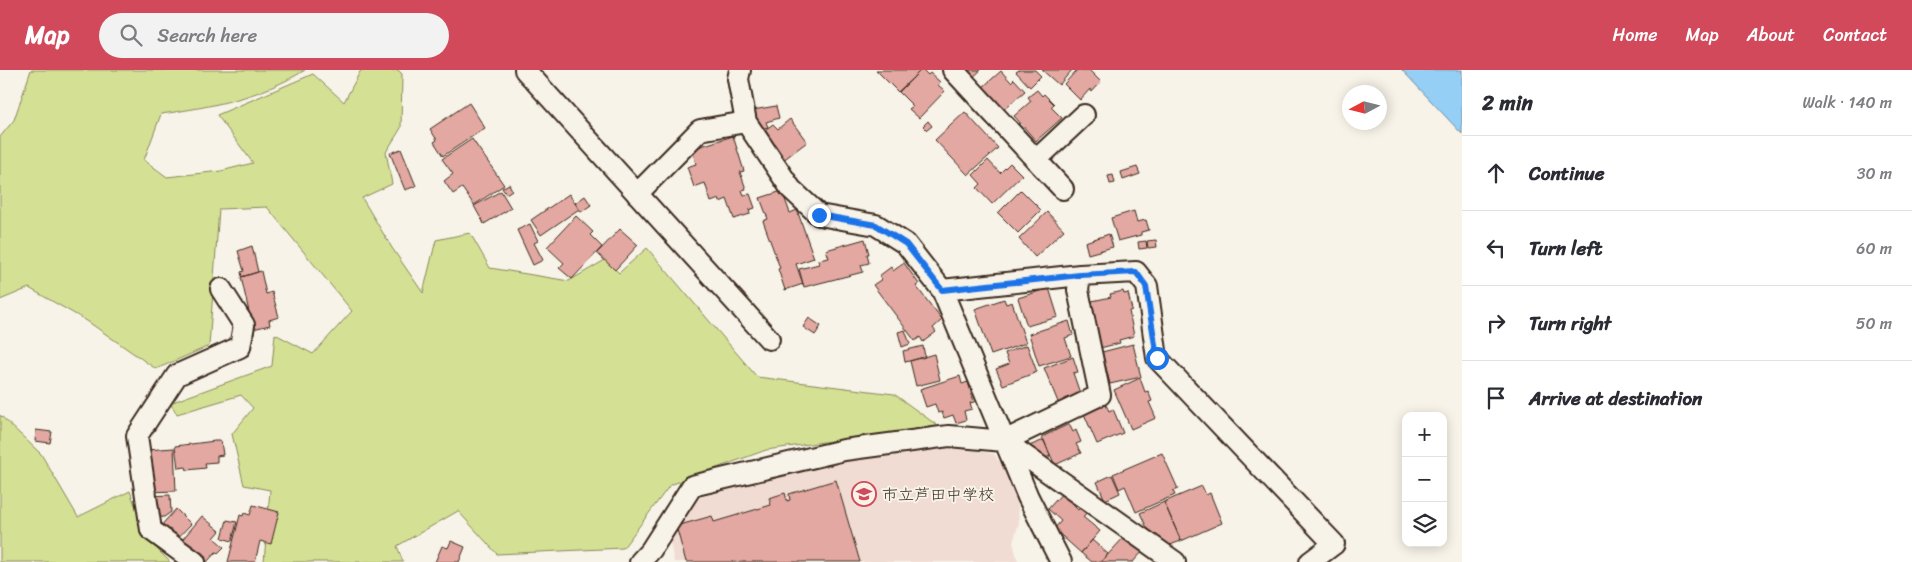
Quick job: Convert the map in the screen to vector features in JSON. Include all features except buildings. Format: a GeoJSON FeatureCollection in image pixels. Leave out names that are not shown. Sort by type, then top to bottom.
{"type":"FeatureCollection","features":[{"type":"Feature","properties":{"kind":"street"},"geometry":{"type":"LineString","coordinates":[[525,70],[769,338]]}},
{"type":"Feature","properties":{"kind":"street"},"geometry":{"type":"LineString","coordinates":[[740,70],[738,80],[746,122],[791,190],[819,215],[876,225],[906,244],[942,290],[1028,496],[1061,562]]}},
{"type":"Feature","properties":{"kind":"street"},"geometry":{"type":"LineString","coordinates":[[953,70],[1063,189]]}},
{"type":"Feature","properties":{"kind":"street"},"geometry":{"type":"LineString","coordinates":[[1036,160],[1084,115]]}},
{"type":"Feature","properties":{"kind":"street"},"geometry":{"type":"LineString","coordinates":[[637,194],[700,130],[746,122]]}},
{"type":"Feature","properties":{"kind":"street"},"geometry":{"type":"LineString","coordinates":[[942,290],[1080,275],[1136,272],[1146,286],[1157,358],[1334,544],[1310,562]]}},
{"type":"Feature","properties":{"kind":"street"},"geometry":{"type":"LineString","coordinates":[[1004,441],[1100,395],[1078,290],[1080,275]]}},
{"type":"Feature","properties":{"kind":"street"},"geometry":{"type":"LineString","coordinates":[[195,562],[150,530],[137,436],[177,375],[240,347],[244,325],[221,289]]}},
{"type":"Feature","properties":{"kind":"street"},"geometry":{"type":"LineString","coordinates":[[650,558],[692,486],[844,450],[949,436],[1004,441],[1175,562]]}},
{"type":"Feature","properties":{"kind":"shaded area","name":"市立芦田中学校"},"geometry":{"type":"Polygon","coordinates":[[[940,443],[994,454],[1016,485],[1019,523],[1013,542],[1018,562],[674,562],[667,527],[678,503],[832,462],[940,443]]]}},
{"type":"Feature","properties":{"kind":"green space"},"geometry":{"type":"Polygon","coordinates":[[[31,70],[305,70],[271,87],[236,100],[161,114],[144,160],[167,177],[221,171],[253,163],[217,115],[313,74],[344,102],[361,70],[398,70],[402,74],[401,128],[386,152],[392,184],[362,198],[392,248],[423,293],[436,240],[470,233],[490,268],[569,281],[605,260],[619,273],[647,248],[757,377],[894,394],[938,426],[766,450],[670,485],[623,548],[497,554],[458,511],[397,546],[403,562],[264,562],[270,490],[244,485],[232,434],[253,408],[241,395],[177,414],[170,403],[272,366],[275,334],[313,354],[352,311],[267,207],[219,209],[209,346],[156,369],[87,321],[29,288],[0,300],[0,137],[14,120],[31,70]]]}},
{"type":"Feature","properties":{"kind":"green space"},"geometry":{"type":"Polygon","coordinates":[[[0,415],[41,454],[78,517],[130,491],[147,539],[170,562],[0,562],[0,415]]]}},
{"type":"Feature","properties":{"kind":"water"},"geometry":{"type":"Polygon","coordinates":[[[1402,70],[1462,70],[1462,134],[1402,70]]]}},
{"type":"Feature","properties":{"kind":"place","name":"市立芦田中学校"},"geometry":{"type":"Point","coordinates":[864,494]}},
{"type":"Feature","properties":{"kind":"route"},"geometry":{"type":"LineString","coordinates":[[819,215],[876,225],[906,244],[942,290],[1080,275],[1136,272],[1146,286],[1157,358]]}}]}
